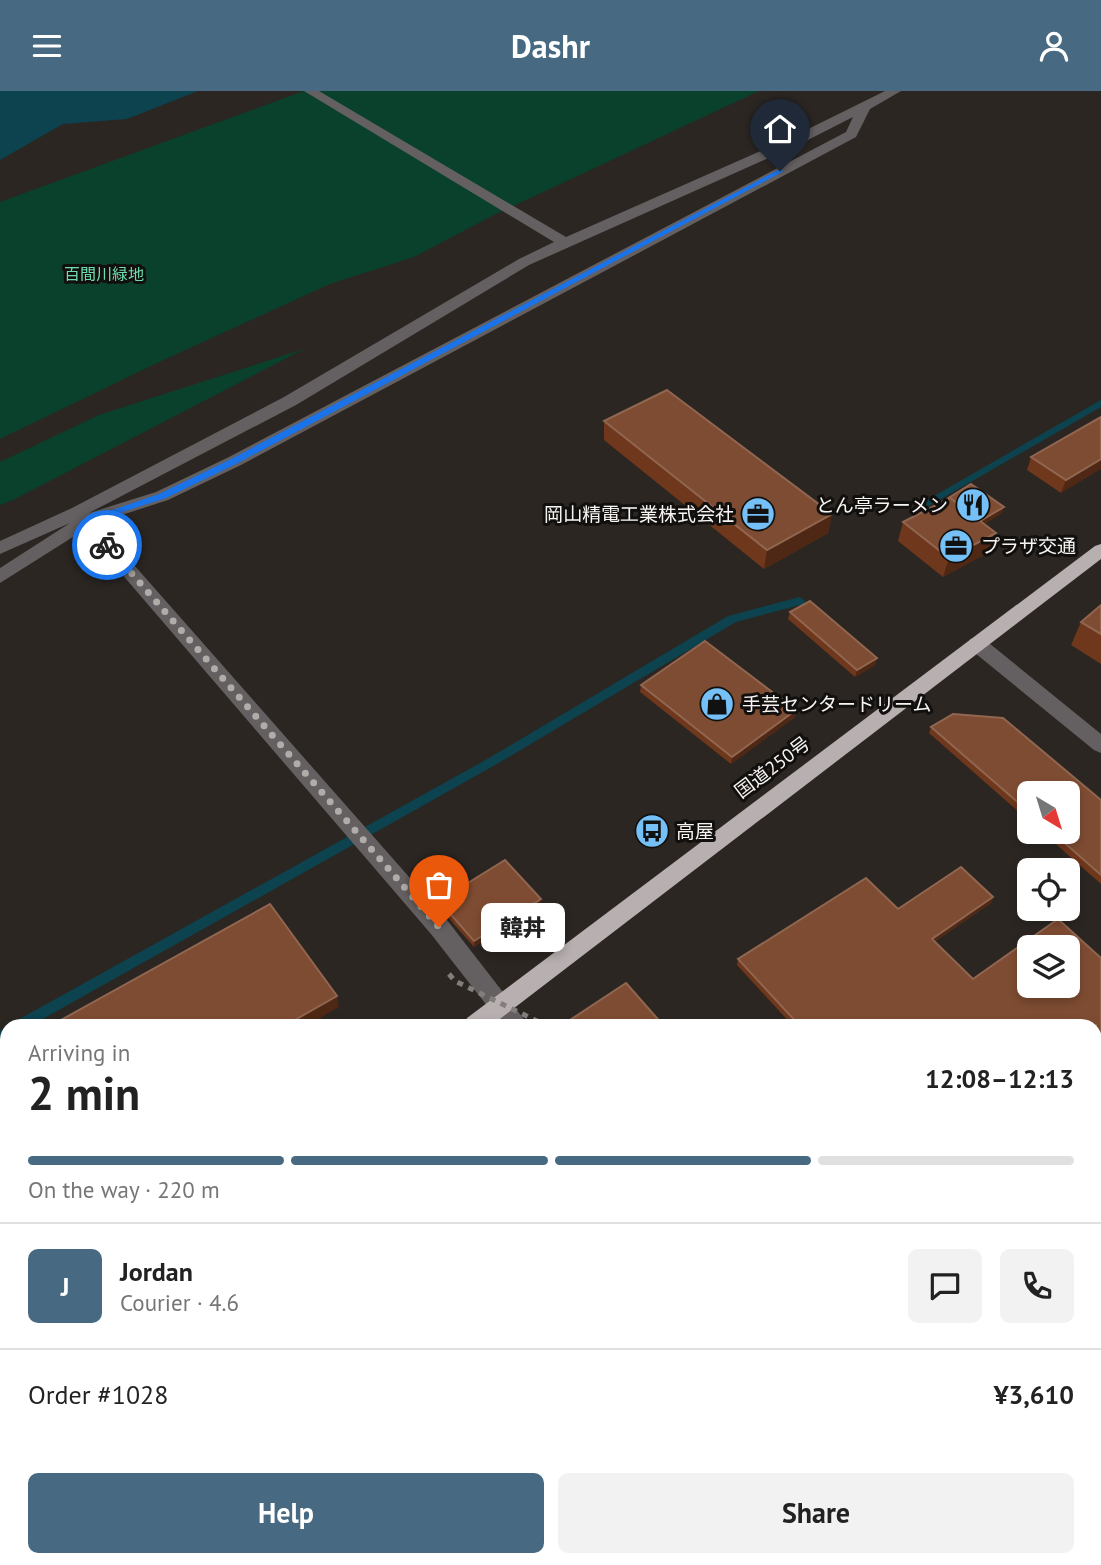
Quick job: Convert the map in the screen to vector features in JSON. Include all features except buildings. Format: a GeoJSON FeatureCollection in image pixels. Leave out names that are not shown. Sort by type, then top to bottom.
{"type":"FeatureCollection","features":[{"type":"Feature","properties":{"kind":"highway","name":"国道250号"},"geometry":{"type":"LineString","coordinates":[[483,1019],[1101,550]]}},
{"type":"Feature","properties":{"kind":"street"},"geometry":{"type":"LineString","coordinates":[[310,91],[564,242]]}},
{"type":"Feature","properties":{"kind":"street"},"geometry":{"type":"LineString","coordinates":[[0,577],[81,517],[290,401],[458,299],[564,242],[795,141],[895,91]]}},
{"type":"Feature","properties":{"kind":"street"},"geometry":{"type":"LineString","coordinates":[[0,548],[81,517],[162,496],[235,461],[851,134],[864,107]]}},
{"type":"Feature","properties":{"kind":"street"},"geometry":{"type":"LineString","coordinates":[[81,517],[439,927],[510,1019]]}},
{"type":"Feature","properties":{"kind":"street"},"geometry":{"type":"LineString","coordinates":[[977,644],[1101,745]]}},
{"type":"Feature","properties":{"kind":"path"},"geometry":{"type":"LineString","coordinates":[[449,974],[455,981],[533,1019]]}},
{"type":"Feature","properties":{"kind":"green space","name":"百間川緑地"},"geometry":{"type":"Polygon","coordinates":[[[304,91],[759,91],[492,216],[414,257],[330,284],[0,439],[0,202],[304,91]]]}},
{"type":"Feature","properties":{"kind":"green space"},"geometry":{"type":"Polygon","coordinates":[[[304,349],[0,505],[0,462],[99,415],[304,349]]]}},
{"type":"Feature","properties":{"kind":"water"},"geometry":{"type":"Polygon","coordinates":[[[0,91],[198,91],[127,119],[63,124],[0,160],[0,91]]]}},
{"type":"Feature","properties":{"kind":"waterway"},"geometry":{"type":"LineString","coordinates":[[918,508],[1101,403]]}},
{"type":"Feature","properties":{"kind":"waterway"},"geometry":{"type":"LineString","coordinates":[[32,1019],[493,761],[732,619],[800,601]]}},
{"type":"Feature","properties":{"kind":"way so far"},"geometry":{"type":"LineString","coordinates":[[107,545],[439,927]]}},
{"type":"Feature","properties":{"kind":"place","name":"とん亭ラーメン"},"geometry":{"type":"Point","coordinates":[973,505]}},
{"type":"Feature","properties":{"kind":"place","name":"岡山精電工業株式会社"},"geometry":{"type":"Point","coordinates":[758,514]}},
{"type":"Feature","properties":{"kind":"place","name":"プラザ交通"},"geometry":{"type":"Point","coordinates":[956,546]}},
{"type":"Feature","properties":{"kind":"place","name":"手芸センタードリーム"},"geometry":{"type":"Point","coordinates":[717,704]}},
{"type":"Feature","properties":{"kind":"place","name":"高屋"},"geometry":{"type":"Point","coordinates":[652,831]}},
{"type":"Feature","properties":{"kind":"place","name":"韓丼"},"geometry":{"type":"Point","coordinates":[439,927]}},
{"type":"Feature","properties":{"kind":"route"},"geometry":{"type":"LineString","coordinates":[[107,545],[85,521],[162,496],[235,461],[780,171]]}}]}
